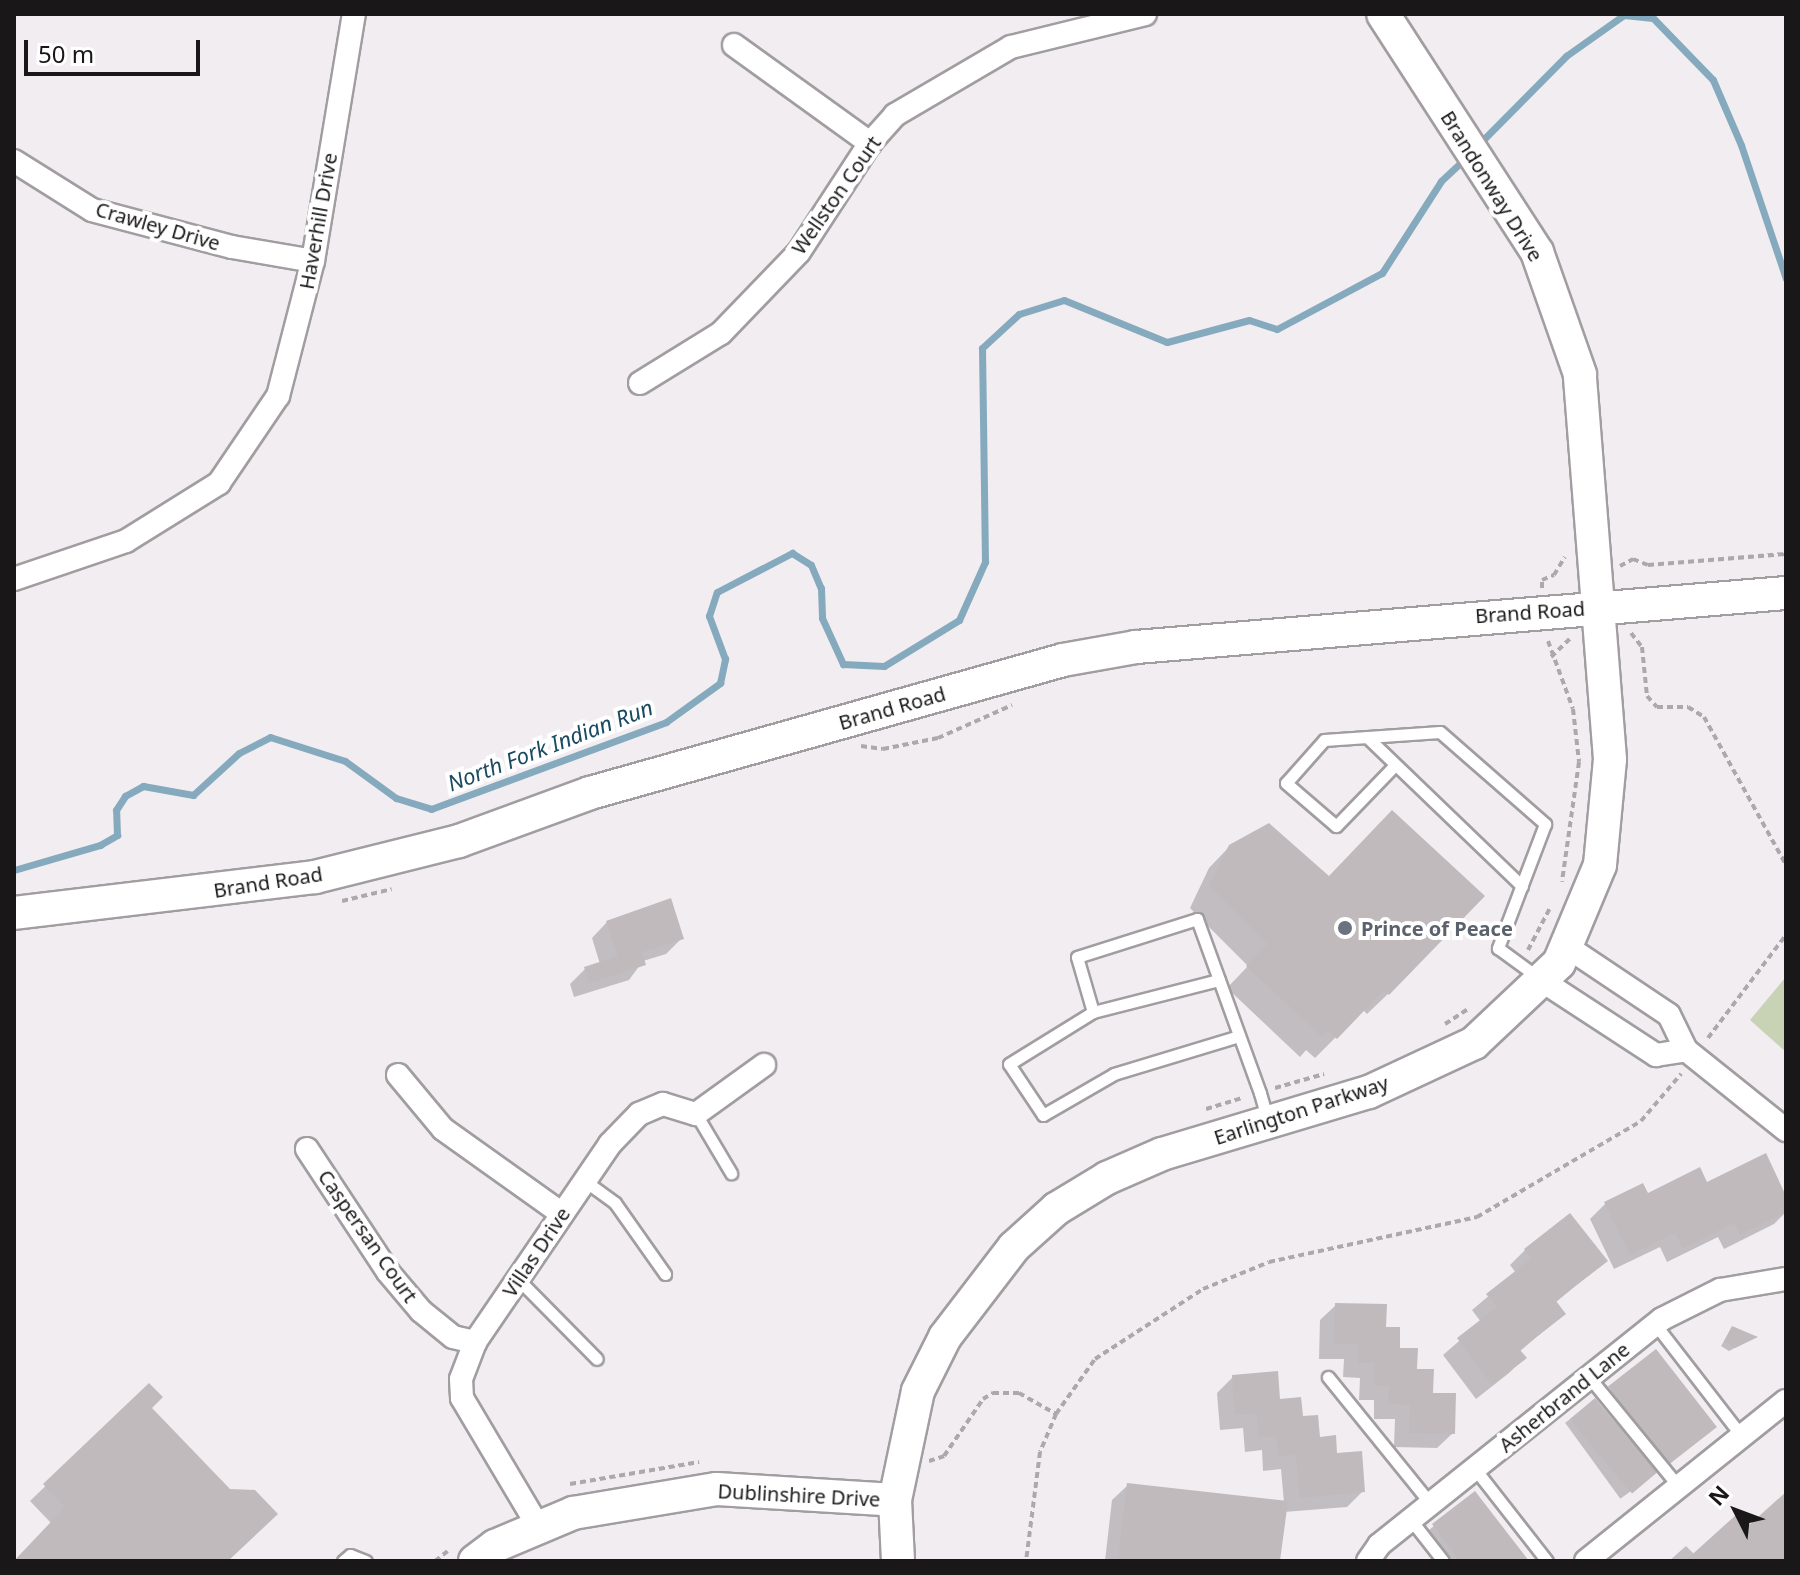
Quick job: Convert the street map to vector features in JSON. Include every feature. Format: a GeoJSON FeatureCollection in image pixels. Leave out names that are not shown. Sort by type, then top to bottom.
{"type":"FeatureCollection","features":[{"type":"Feature","properties":{"kind":"street","name":"Haverhill Drive"},"geometry":{"type":"LineString","coordinates":[[14,579],[126,541],[219,483],[278,396],[313,261],[354,14]]}},
{"type":"Feature","properties":{"kind":"street","name":"Wellston Court"},"geometry":{"type":"LineString","coordinates":[[640,383],[721,333],[799,252],[870,143],[895,115],[1011,47],[1114,18],[1145,14]]}},
{"type":"Feature","properties":{"kind":"street","name":"Brandonway Drive"},"geometry":{"type":"LineString","coordinates":[[1383,14],[1537,252],[1580,374],[1600,607]]}},
{"type":"Feature","properties":{"kind":"street"},"geometry":{"type":"LineString","coordinates":[[734,45],[870,143]]}},
{"type":"Feature","properties":{"kind":"street","name":"Crawley Drive"},"geometry":{"type":"LineString","coordinates":[[14,161],[92,210],[232,247],[313,261]]}},
{"type":"Feature","properties":{"kind":"street","name":"Brand Road"},"geometry":{"type":"LineString","coordinates":[[14,913],[315,877],[459,841],[590,793],[1063,660],[1136,647],[1786,593]]}},
{"type":"Feature","properties":{"kind":"street","name":"Earlington Parkway"},"geometry":{"type":"LineString","coordinates":[[898,1561],[895,1500],[918,1391],[945,1337],[1014,1247],[1056,1209],[1107,1178],[1162,1154],[1369,1092],[1474,1043],[1544,982],[1569,948],[1600,865],[1610,759],[1600,607]]}},
{"type":"Feature","properties":{"kind":"street"},"geometry":{"type":"LineString","coordinates":[[1569,948],[1669,1015],[1690,1053],[1786,1130]]}},
{"type":"Feature","properties":{"kind":"street"},"geometry":{"type":"LineString","coordinates":[[1544,982],[1656,1055],[1690,1053]]}},
{"type":"Feature","properties":{"kind":"street"},"geometry":{"type":"LineString","coordinates":[[696,1114],[764,1065]]}},
{"type":"Feature","properties":{"kind":"street"},"geometry":{"type":"LineString","coordinates":[[398,1075],[443,1129],[562,1214]]}},
{"type":"Feature","properties":{"kind":"street","name":"Villas Drive"},"geometry":{"type":"LineString","coordinates":[[538,1526],[462,1398],[461,1379],[475,1342],[585,1181],[639,1114],[663,1104],[696,1114]]}},
{"type":"Feature","properties":{"kind":"street","name":"Caspersan Court"},"geometry":{"type":"LineString","coordinates":[[307,1149],[388,1272],[421,1311],[453,1337],[475,1342]]}},
{"type":"Feature","properties":{"kind":"street","name":"Asherbrand Lane"},"geometry":{"type":"LineString","coordinates":[[1368,1561],[1372,1551],[1655,1324],[1720,1290],[1786,1279]]}},
{"type":"Feature","properties":{"kind":"street"},"geometry":{"type":"LineString","coordinates":[[1586,1561],[1786,1401]]}},
{"type":"Feature","properties":{"kind":"street","name":"Dublinshire Drive"},"geometry":{"type":"LineString","coordinates":[[475,1561],[538,1526],[573,1513],[717,1489],[895,1500]]}},
{"type":"Feature","properties":{"kind":"lane"},"geometry":{"type":"LineString","coordinates":[[1395,765],[1336,826],[1286,783],[1324,740],[1440,732],[1545,824],[1498,948],[1544,982]]}},
{"type":"Feature","properties":{"kind":"lane"},"geometry":{"type":"LineString","coordinates":[[1367,737],[1522,886]]}},
{"type":"Feature","properties":{"kind":"lane"},"geometry":{"type":"LineString","coordinates":[[1093,1012],[1077,957],[1197,919],[1268,1122]]}},
{"type":"Feature","properties":{"kind":"lane"},"geometry":{"type":"LineString","coordinates":[[1219,980],[1093,1012],[1009,1064],[1043,1115],[1114,1074],[1239,1036]]}},
{"type":"Feature","properties":{"kind":"lane"},"geometry":{"type":"LineString","coordinates":[[696,1114],[731,1173]]}},
{"type":"Feature","properties":{"kind":"lane"},"geometry":{"type":"LineString","coordinates":[[585,1181],[615,1203],[665,1274]]}},
{"type":"Feature","properties":{"kind":"lane"},"geometry":{"type":"LineString","coordinates":[[518,1279],[597,1359]]}},
{"type":"Feature","properties":{"kind":"lane"},"geometry":{"type":"LineString","coordinates":[[1655,1324],[1743,1438]]}},
{"type":"Feature","properties":{"kind":"lane"},"geometry":{"type":"LineString","coordinates":[[1328,1377],[1431,1504]]}},
{"type":"Feature","properties":{"kind":"lane"},"geometry":{"type":"LineString","coordinates":[[1589,1377],[1680,1488]]}},
{"type":"Feature","properties":{"kind":"lane"},"geometry":{"type":"LineString","coordinates":[[1475,1469],[1547,1561]]}},
{"type":"Feature","properties":{"kind":"lane"},"geometry":{"type":"LineString","coordinates":[[1411,1520],[1443,1561]]}},
{"type":"Feature","properties":{"kind":"lane"},"geometry":{"type":"LineString","coordinates":[[343,1561],[350,1555],[366,1561]]}},
{"type":"Feature","properties":{"kind":"path"},"geometry":{"type":"LineString","coordinates":[[1542,580],[1563,563],[1565,553]]}},
{"type":"Feature","properties":{"kind":"path"},"geometry":{"type":"LineString","coordinates":[[1563,563],[1572,570],[1596,570],[1633,559],[1648,565],[1786,554]]}},
{"type":"Feature","properties":{"kind":"path"},"geometry":{"type":"LineString","coordinates":[[1631,633],[1642,647],[1647,696],[1657,707],[1688,707],[1704,717],[1786,865]]}},
{"type":"Feature","properties":{"kind":"path"},"geometry":{"type":"LineString","coordinates":[[1540,644],[1549,646]]}},
{"type":"Feature","properties":{"kind":"path"},"geometry":{"type":"LineString","coordinates":[[850,745],[906,746],[1016,704]]}},
{"type":"Feature","properties":{"kind":"path"},"geometry":{"type":"LineString","coordinates":[[327,903],[399,886]]}},
{"type":"Feature","properties":{"kind":"path"},"geometry":{"type":"LineString","coordinates":[[1026,1561],[1040,1452],[1056,1414],[1095,1359],[1203,1289],[1269,1262],[1477,1217],[1641,1121],[1671,1090],[1690,1053],[1786,935]]}},
{"type":"Feature","properties":{"kind":"path"},"geometry":{"type":"LineString","coordinates":[[904,1458],[928,1462],[944,1456],[983,1399],[993,1393],[1019,1393],[1056,1414]]}},
{"type":"Feature","properties":{"kind":"green space"},"geometry":{"type":"Polygon","coordinates":[[[1786,979],[1786,1052],[1750,1020],[1786,979]]]}},
{"type":"Feature","properties":{"kind":"building","name":"Prince of Peace"},"geometry":{"type":"Polygon","coordinates":[[[1392,810],[1485,896],[1389,995],[1384,990],[1337,1039],[1328,1031],[1322,1037],[1246,966],[1267,944],[1209,886],[1229,845],[1269,823],[1329,876],[1392,810]]]}},
{"type":"Feature","properties":{"kind":"building"},"geometry":{"type":"Polygon","coordinates":[[[671,898],[684,939],[642,952],[646,965],[589,983],[584,967],[618,956],[606,921],[671,898]]]}},
{"type":"Feature","properties":{"kind":"building"},"geometry":{"type":"Polygon","coordinates":[[[1766,1153],[1786,1196],[1786,1212],[1740,1235],[1734,1223],[1683,1248],[1675,1233],[1630,1255],[1604,1202],[1643,1183],[1648,1193],[1700,1167],[1707,1182],[1766,1153]]]}},
{"type":"Feature","properties":{"kind":"building"},"geometry":{"type":"Polygon","coordinates":[[[1570,1213],[1608,1261],[1556,1301],[1566,1314],[1520,1350],[1527,1358],[1492,1385],[1457,1338],[1497,1307],[1486,1294],[1532,1258],[1524,1249],[1570,1213]]]}},
{"type":"Feature","properties":{"kind":"building"},"geometry":{"type":"Polygon","coordinates":[[[1335,1303],[1387,1304],[1386,1327],[1400,1327],[1400,1348],[1418,1348],[1417,1369],[1434,1369],[1433,1393],[1456,1393],[1455,1434],[1409,1433],[1410,1405],[1388,1404],[1389,1386],[1374,1385],[1374,1363],[1358,1363],[1358,1344],[1334,1344],[1335,1303]]]}},
{"type":"Feature","properties":{"kind":"building"},"geometry":{"type":"Polygon","coordinates":[[[1732,1326],[1758,1337],[1735,1348],[1724,1341],[1732,1326]]]}},
{"type":"Feature","properties":{"kind":"building"},"geometry":{"type":"Polygon","coordinates":[[[1656,1349],[1717,1427],[1669,1465],[1608,1387],[1656,1349]]]}},
{"type":"Feature","properties":{"kind":"building"},"geometry":{"type":"Polygon","coordinates":[[[1278,1371],[1280,1399],[1301,1397],[1303,1416],[1318,1415],[1320,1437],[1336,1435],[1337,1453],[1362,1451],[1365,1492],[1300,1498],[1296,1455],[1278,1456],[1276,1436],[1259,1437],[1257,1413],[1235,1415],[1232,1375],[1278,1371]]]}},
{"type":"Feature","properties":{"kind":"building"},"geometry":{"type":"Polygon","coordinates":[[[149,1383],[163,1397],[152,1408],[230,1489],[255,1490],[278,1514],[228,1561],[14,1561],[65,1507],[43,1484],[149,1383]]]}},
{"type":"Feature","properties":{"kind":"building"},"geometry":{"type":"Polygon","coordinates":[[[1595,1398],[1657,1472],[1632,1494],[1570,1419],[1595,1398]]]}},
{"type":"Feature","properties":{"kind":"building"},"geometry":{"type":"Polygon","coordinates":[[[1127,1483],[1288,1501],[1280,1561],[1118,1561],[1127,1483]]]}},
{"type":"Feature","properties":{"kind":"building"},"geometry":{"type":"Polygon","coordinates":[[[1475,1491],[1529,1561],[1460,1561],[1432,1524],[1475,1491]]]}},
{"type":"Feature","properties":{"kind":"building"},"geometry":{"type":"Polygon","coordinates":[[[1786,1492],[1786,1561],[1685,1561],[1737,1514],[1748,1526],[1786,1492]]]}},
{"type":"Feature","properties":{"kind":"waterway","name":"North Fork Indian Run"},"geometry":{"type":"LineString","coordinates":[[1477,146],[1566,56],[1624,15],[1653,18],[1713,80],[1741,145],[1786,279]]}},
{"type":"Feature","properties":{"kind":"waterway","name":"North Fork Indian Run"},"geometry":{"type":"LineString","coordinates":[[14,870],[100,845],[117,835],[116,810],[125,796],[143,786],[193,795],[239,753],[270,737],[345,761],[396,798],[431,809],[666,722],[720,683],[725,659],[709,616],[717,592],[792,553],[811,565],[821,588],[822,618],[843,664],[884,666],[959,620],[985,562],[982,348],[1019,314],[1064,300],[1167,342],[1249,320],[1277,329],[1382,273],[1441,181],[1466,158]]}},
{"type":"Feature","properties":{"kind":"place","name":"Prince of Peace"},"geometry":{"type":"Point","coordinates":[1345,928]}}]}
